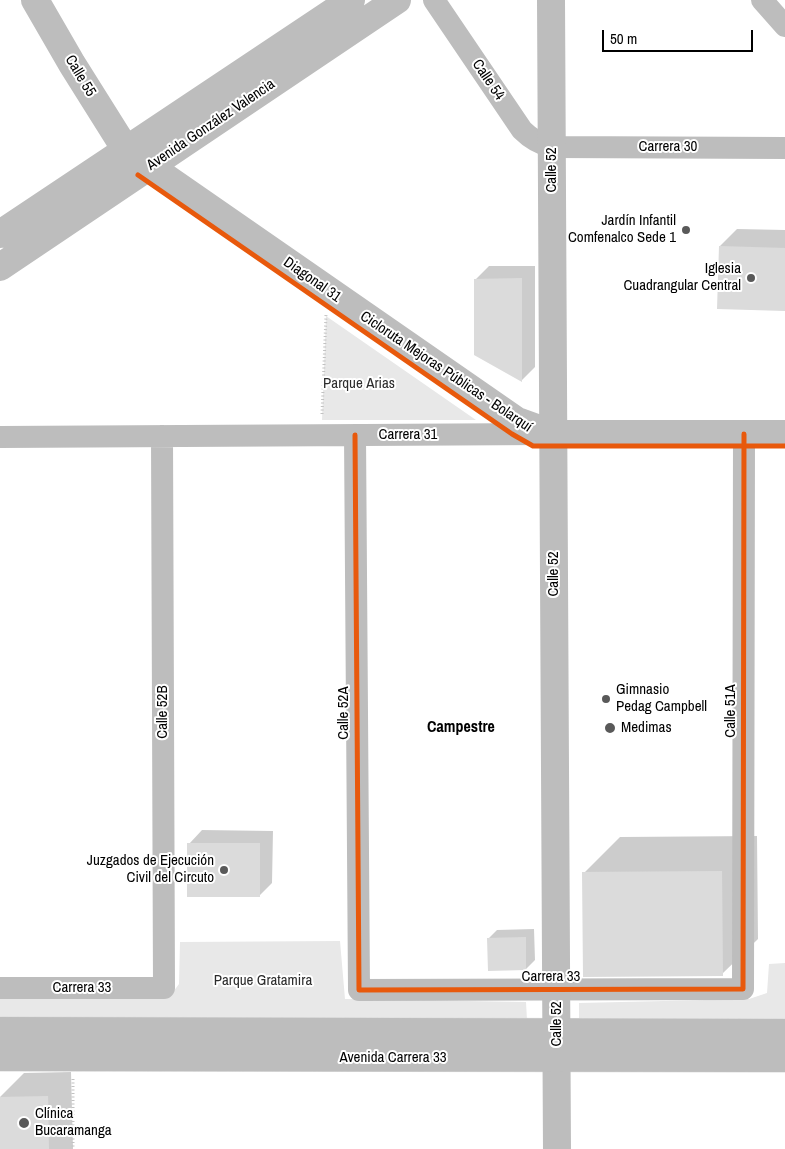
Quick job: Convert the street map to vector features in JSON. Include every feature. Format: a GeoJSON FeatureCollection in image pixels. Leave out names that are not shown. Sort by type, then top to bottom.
{"type":"FeatureCollection","features":[{"type":"Feature","properties":{"kind":"street","name":"Calle 55"},"geometry":{"type":"LineString","coordinates":[[35,0],[72,64],[126,150]]}},
{"type":"Feature","properties":{"kind":"street","name":"Avenida González Valencia"},"geometry":{"type":"LineString","coordinates":[[0,234],[351,0]]}},
{"type":"Feature","properties":{"kind":"street","name":"Avenida González Valencia"},"geometry":{"type":"LineString","coordinates":[[0,268],[397,0]]}},
{"type":"Feature","properties":{"kind":"street","name":"Calle 54"},"geometry":{"type":"LineString","coordinates":[[434,0],[522,130],[540,144],[552,147]]}},
{"type":"Feature","properties":{"kind":"street","name":"Calle 52"},"geometry":{"type":"LineString","coordinates":[[551,0],[557,1149]]}},
{"type":"Feature","properties":{"kind":"street"},"geometry":{"type":"LineString","coordinates":[[762,0],[785,26]]}},
{"type":"Feature","properties":{"kind":"street","name":"Carrera 30"},"geometry":{"type":"LineString","coordinates":[[552,147],[785,148]]}},
{"type":"Feature","properties":{"kind":"street","name":"Diagonal 31"},"geometry":{"type":"LineString","coordinates":[[126,150],[517,421],[553,434]]}},
{"type":"Feature","properties":{"kind":"street","name":"Calle 51A"},"geometry":{"type":"LineString","coordinates":[[743,989],[744,434]]}},
{"type":"Feature","properties":{"kind":"street","name":"Carrera 31"},"geometry":{"type":"LineString","coordinates":[[0,437],[785,434]]}},
{"type":"Feature","properties":{"kind":"street","name":"Calle 52A"},"geometry":{"type":"LineString","coordinates":[[355,435],[358,990]]}},
{"type":"Feature","properties":{"kind":"street","name":"Calle 52B"},"geometry":{"type":"LineString","coordinates":[[162,436],[164,988]]}},
{"type":"Feature","properties":{"kind":"street","name":"Carrera 33"},"geometry":{"type":"LineString","coordinates":[[0,988],[164,988]]}},
{"type":"Feature","properties":{"kind":"street","name":"Carrera 33"},"geometry":{"type":"LineString","coordinates":[[358,990],[743,989]]}},
{"type":"Feature","properties":{"kind":"street","name":"Avenida Carrera 33"},"geometry":{"type":"LineString","coordinates":[[0,1031],[557,1045],[785,1058]]}},
{"type":"Feature","properties":{"kind":"street","name":"Avenida Carrera 33"},"geometry":{"type":"LineString","coordinates":[[0,1056],[557,1045],[785,1033]]}},
{"type":"Feature","properties":{"kind":"path"},"geometry":{"type":"LineString","coordinates":[[322,436],[326,290]]}},
{"type":"Feature","properties":{"kind":"path"},"geometry":{"type":"LineString","coordinates":[[73,1079],[73,1149]]}},
{"type":"Feature","properties":{"kind":"green space","name":"Parque Arias"},"geometry":{"type":"Polygon","coordinates":[[[326,316],[476,420],[322,420],[326,316]]]}},
{"type":"Feature","properties":{"kind":"green space","name":"Parque Gratamira"},"geometry":{"type":"Polygon","coordinates":[[[340,941],[345,999],[526,1002],[527,1020],[0,1022],[0,997],[170,996],[179,984],[180,942],[340,941]]]}},
{"type":"Feature","properties":{"kind":"green space"},"geometry":{"type":"Polygon","coordinates":[[[785,963],[785,1021],[579,1022],[579,1003],[749,999],[767,993],[769,964],[785,963]]]}},
{"type":"Feature","properties":{"kind":"building","name":"Iglesia Cuadrangular Central"},"geometry":{"type":"Polygon","coordinates":[[[719,246],[785,248],[785,311],[717,309],[719,246]]]}},
{"type":"Feature","properties":{"kind":"building"},"geometry":{"type":"Polygon","coordinates":[[[522,278],[522,382],[474,355],[474,279],[522,278]]]}},
{"type":"Feature","properties":{"kind":"building","name":"Juzgados de Ejecución Civil del Circuto"},"geometry":{"type":"Polygon","coordinates":[[[187,843],[260,843],[260,897],[187,897],[187,843]]]}},
{"type":"Feature","properties":{"kind":"building"},"geometry":{"type":"Polygon","coordinates":[[[722,871],[723,976],[583,977],[582,872],[722,871]]]}},
{"type":"Feature","properties":{"kind":"building"},"geometry":{"type":"Polygon","coordinates":[[[526,937],[526,970],[488,971],[487,938],[526,937]]]}},
{"type":"Feature","properties":{"kind":"building","name":"Clínica Bucaramanga"},"geometry":{"type":"Polygon","coordinates":[[[48,1096],[49,1149],[0,1149],[0,1097],[48,1096]]]}},
{"type":"Feature","properties":{"kind":"cycle path","name":"Cicloruta Mejoras Públicas - Bolarquí"},"geometry":{"type":"LineString","coordinates":[[138,175],[512,434],[533,446],[785,446]]}},
{"type":"Feature","properties":{"kind":"cycle path"},"geometry":{"type":"LineString","coordinates":[[355,435],[359,990],[743,989],[744,434]]}},
{"type":"Feature","properties":{"kind":"place","name":"Jardín Infantil Comfenalco Sede 1"},"geometry":{"type":"Point","coordinates":[686,230]}},
{"type":"Feature","properties":{"kind":"place","name":"Iglesia Cuadrangular Central"},"geometry":{"type":"Point","coordinates":[751,278]}},
{"type":"Feature","properties":{"kind":"place","name":"Gimnasio Pedag Campbell"},"geometry":{"type":"Point","coordinates":[606,699]}},
{"type":"Feature","properties":{"kind":"place","name":"Medimas"},"geometry":{"type":"Point","coordinates":[610,728]}},
{"type":"Feature","properties":{"kind":"place","name":"Juzgados de Ejecución Civil del Circuto"},"geometry":{"type":"Point","coordinates":[224,870]}},
{"type":"Feature","properties":{"kind":"place","name":"Clínica Bucaramanga"},"geometry":{"type":"Point","coordinates":[24,1123]}},
{"type":"Feature","properties":{"kind":"district","name":"Campestre"},"geometry":{"type":"Point","coordinates":[461,728]}}]}
